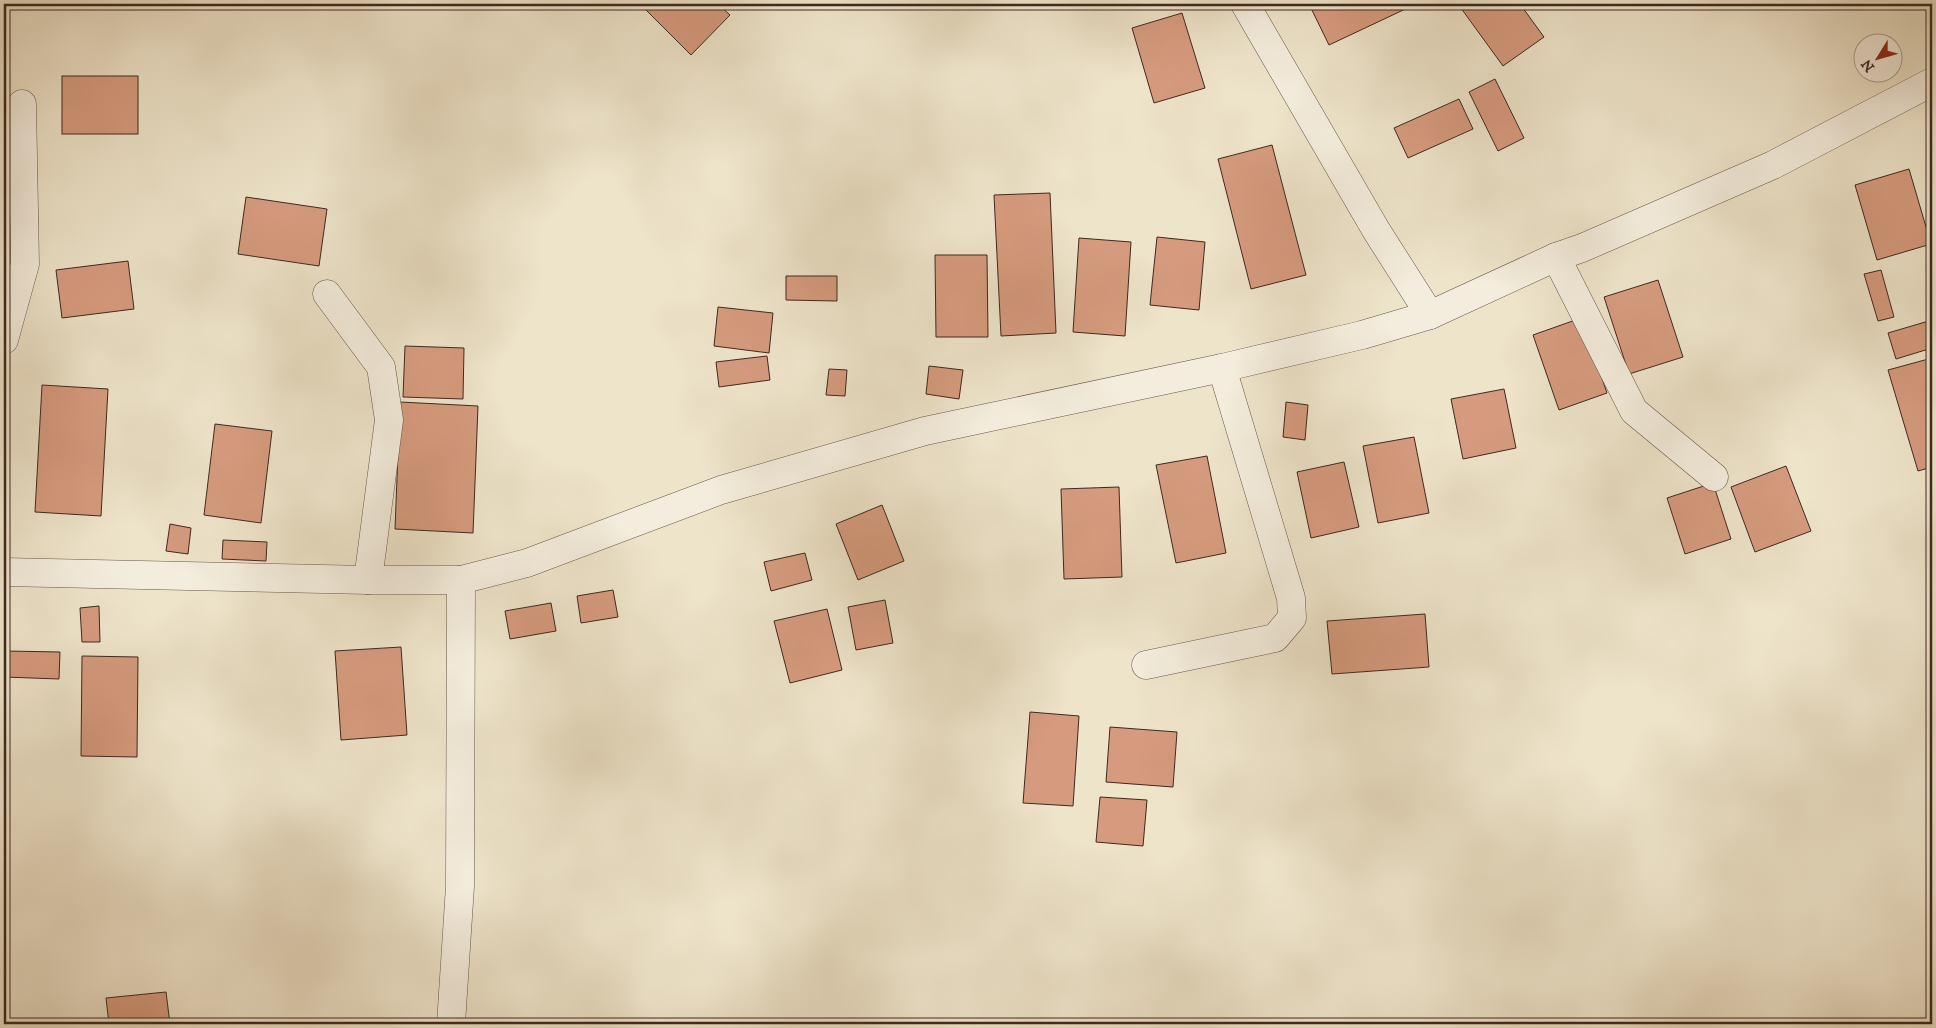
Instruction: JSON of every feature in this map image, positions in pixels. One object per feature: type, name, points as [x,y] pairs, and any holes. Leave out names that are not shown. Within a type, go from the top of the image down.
[{"type":"street","points":[[1245,4],[1376,230],[1430,315]]},
{"type":"street","points":[[4,572],[368,580],[461,580],[528,563],[721,490],[925,431],[1222,368],[1362,335],[1430,315],[1556,257],[1582,248],[1773,165],[1932,82]]},
{"type":"street","points":[[4,340],[25,264],[22,104]]},
{"type":"street","points":[[1556,257],[1634,411],[1714,477]]},
{"type":"street","points":[[327,294],[381,367],[388,420],[368,580]]},
{"type":"street","points":[[1146,665],[1275,638],[1292,618],[1291,598],[1222,368]]},
{"type":"street","points":[[451,1024],[460,886],[461,580]]},
{"type":"building","points":[[640,4],[718,4],[730,15],[691,55]]},
{"type":"building","points":[[1309,4],[1416,4],[1329,45]]},
{"type":"building","points":[[1458,4],[1520,4],[1544,37],[1503,66]]},
{"type":"building","points":[[1182,13],[1205,88],[1154,103],[1132,28]]},
{"type":"building","points":[[62,76],[138,76],[138,134],[62,134]]},
{"type":"building","points":[[1495,79],[1524,138],[1498,151],[1469,92]]},
{"type":"building","points":[[1459,99],[1473,129],[1408,158],[1394,128]]},
{"type":"building","points":[[1272,145],[1306,275],[1251,289],[1218,159]]},
{"type":"building","points":[[1909,169],[1931,244],[1877,260],[1855,185]]},
{"type":"building","points":[[1050,193],[1056,333],[1001,336],[994,195]]},
{"type":"building","points":[[246,197],[327,209],[319,266],[238,254]]},
{"type":"building","points":[[1157,237],[1205,242],[1199,310],[1150,305]]},
{"type":"building","points":[[1079,238],[1131,242],[1125,336],[1073,332]]},
{"type":"building","points":[[935,255],[987,255],[988,337],[936,337]]},
{"type":"building","points":[[128,261],[134,309],[62,318],[56,270]]},
{"type":"building","points":[[1881,270],[1894,317],[1878,321],[1864,274]]},
{"type":"building","points":[[786,276],[837,276],[837,301],[786,300]]},
{"type":"building","points":[[1658,280],[1683,357],[1629,374],[1604,297]]},
{"type":"building","points":[[718,307],[773,313],[769,353],[714,346]]},
{"type":"building","points":[[1581,318],[1607,393],[1559,410],[1533,335]]},
{"type":"building","points":[[1932,320],[1932,348],[1896,359],[1888,333]]},
{"type":"building","points":[[405,346],[464,348],[463,399],[403,397]]},
{"type":"building","points":[[767,356],[770,380],[719,387],[716,362]]},
{"type":"building","points":[[1932,358],[1932,467],[1918,471],[1888,370]]},
{"type":"building","points":[[929,366],[963,370],[959,399],[926,394]]},
{"type":"building","points":[[829,369],[847,370],[845,396],[826,395]]},
{"type":"building","points":[[42,385],[108,389],[101,516],[35,512]]},
{"type":"building","points":[[1504,389],[1516,448],[1463,459],[1451,399]]},
{"type":"building","points":[[400,402],[478,406],[473,533],[395,529]]},
{"type":"building","points":[[1286,402],[1308,405],[1305,440],[1283,437]]},
{"type":"building","points":[[215,424],[272,431],[261,523],[204,515]]},
{"type":"building","points":[[1414,437],[1429,513],[1378,523],[1363,446]]},
{"type":"building","points":[[1207,456],[1226,553],[1176,563],[1156,465]]},
{"type":"building","points":[[1344,462],[1359,527],[1311,538],[1297,472]]},
{"type":"building","points":[[1786,466],[1811,531],[1755,552],[1731,487]]},
{"type":"building","points":[[1713,483],[1731,539],[1685,554],[1667,498]]},
{"type":"building","points":[[1119,487],[1122,577],[1064,579],[1061,489]]},
{"type":"building","points":[[882,505],[904,561],[858,580],[836,524]]},
{"type":"building","points":[[170,524],[191,528],[188,554],[166,551]]},
{"type":"building","points":[[223,540],[267,542],[266,561],[222,559]]},
{"type":"building","points":[[805,553],[812,580],[771,591],[764,562]]},
{"type":"building","points":[[613,590],[618,617],[581,623],[577,596]]},
{"type":"building","points":[[885,600],[893,643],[856,650],[848,607]]},
{"type":"building","points":[[551,603],[556,631],[510,639],[505,611]]},
{"type":"building","points":[[99,606],[100,642],[82,642],[80,608]]},
{"type":"building","points":[[827,609],[842,670],[790,683],[774,621]]},
{"type":"building","points":[[1425,614],[1429,667],[1332,674],[1327,621]]},
{"type":"building","points":[[401,647],[407,735],[341,740],[335,651]]},
{"type":"building","points":[[5,651],[60,652],[59,679],[4,677]]},
{"type":"building","points":[[82,656],[138,657],[137,757],[81,756]]},
{"type":"building","points":[[1030,712],[1079,716],[1073,806],[1023,803]]},
{"type":"building","points":[[1110,727],[1177,732],[1173,787],[1106,782]]},
{"type":"building","points":[[1100,797],[1147,800],[1143,846],[1096,842]]},
{"type":"building","points":[[166,992],[170,1024],[109,1024],[106,998]]}]
